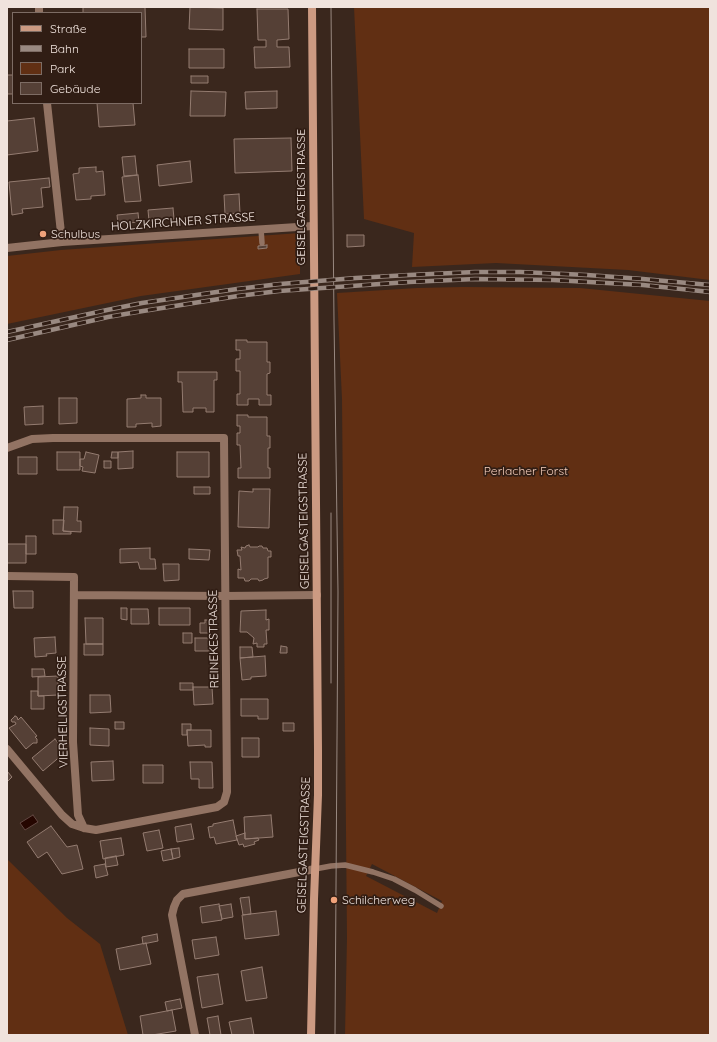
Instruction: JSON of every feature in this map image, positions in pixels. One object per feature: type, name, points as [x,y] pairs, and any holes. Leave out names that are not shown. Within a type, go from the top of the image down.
[{"type":"main road","name":"GEISELGASTEIGSTRASSE","points":[[311,1035],[318,750],[312,7]]},
{"type":"street","points":[[47,104],[62,242]]},
{"type":"street","name":"HOLZKIRCHNER STRASSE","points":[[7,248],[62,242],[313,226]]},
{"type":"street","name":"REINEKESTRASSE","points":[[7,448],[32,439],[53,438],[224,438],[227,792],[224,802],[217,807],[96,830],[84,828],[72,824],[62,815],[7,749]]},
{"type":"street","name":"VIERHEILIGSTRASSE","points":[[7,576],[74,577],[73,742],[78,815],[84,828]]},
{"type":"street","points":[[74,595],[317,595]]},
{"type":"street","points":[[194,1035],[172,915],[177,900],[183,894],[315,869]]},
{"type":"lane","points":[[261,229],[262,243]]},
{"type":"lane","points":[[315,869],[345,865],[373,872],[394,879],[440,906]]},
{"type":"green space","points":[[354,7],[710,7],[710,280],[628,270],[496,263],[412,267],[414,233],[364,219]]},
{"type":"green space","points":[[300,233],[300,274],[141,296],[7,324],[7,256],[61,250]]},
{"type":"green space","name":"Perlacher Forst","points":[[417,288],[580,288],[710,301],[710,1035],[345,1035],[347,938],[342,399],[337,293]],"holes":[[[372,864],[442,901],[437,913],[366,876]]]},
{"type":"green space","points":[[7,859],[67,918],[100,944],[128,1035],[7,1035]]},
{"type":"shaded area","points":[[33,815],[38,822],[25,830],[20,823]]},
{"type":"building","points":[[83,7],[145,7],[146,37],[142,37],[142,12],[83,12]]},
{"type":"building","points":[[190,7],[223,8],[223,30],[189,29]]},
{"type":"building","points":[[257,9],[288,9],[289,39],[277,40],[277,47],[289,47],[290,67],[255,68],[254,47],[266,47],[266,40],[258,40]]},
{"type":"building","points":[[189,49],[224,49],[224,68],[189,68]]},
{"type":"building","points":[[7,75],[12,75],[12,94],[7,94]]},
{"type":"building","points":[[191,76],[208,76],[208,83],[191,83]]},
{"type":"building","points":[[191,91],[226,92],[225,116],[190,116]]},
{"type":"building","points":[[277,91],[277,108],[246,109],[245,92]]},
{"type":"building","points":[[97,104],[133,104],[135,125],[99,127]]},
{"type":"building","points":[[34,118],[38,151],[7,155],[7,121]]},
{"type":"building","points":[[291,138],[292,171],[235,173],[234,139]]},
{"type":"building","points":[[135,156],[137,175],[124,176],[122,157]]},
{"type":"building","points":[[190,161],[192,182],[159,186],[157,165]]},
{"type":"building","points":[[96,167],[96,172],[103,171],[105,195],[91,196],[91,199],[76,200],[73,174],[79,173],[79,168]]},
{"type":"building","points":[[138,175],[141,201],[125,202],[122,177]]},
{"type":"building","points":[[49,178],[50,187],[41,188],[43,207],[22,209],[23,213],[12,215],[9,182]]},
{"type":"building","points":[[239,194],[240,213],[225,214],[224,195]]},
{"type":"building","points":[[173,208],[174,219],[149,221],[148,210]]},
{"type":"building","points":[[138,213],[139,222],[118,224],[117,215]]},
{"type":"building","points":[[347,235],[364,235],[364,246],[347,247]]},
{"type":"building","points":[[267,245],[267,248],[258,249],[258,246]]},
{"type":"building","points":[[236,340],[247,340],[247,342],[267,342],[267,362],[270,362],[270,373],[267,374],[267,395],[271,395],[271,405],[259,405],[259,399],[248,399],[248,405],[237,405],[237,394],[240,394],[240,371],[236,371],[236,359],[240,359],[240,350],[236,350]]},
{"type":"building","points":[[178,372],[217,372],[217,380],[214,380],[214,412],[206,412],[206,408],[193,408],[193,412],[183,412],[182,382],[178,382]]},
{"type":"building","points":[[141,395],[146,395],[146,398],[161,398],[161,426],[152,427],[152,423],[136,424],[136,427],[127,427],[127,399],[141,398]]},
{"type":"building","points":[[59,398],[77,398],[77,423],[59,424]]},
{"type":"building","points":[[43,406],[43,424],[25,425],[24,407]]},
{"type":"building","points":[[237,415],[248,415],[248,417],[267,417],[267,436],[270,436],[270,448],[268,448],[268,468],[270,468],[270,478],[238,478],[238,468],[241,468],[240,445],[237,445],[237,433],[240,433],[240,426],[237,426]]},
{"type":"building","points":[[133,451],[133,468],[118,469],[118,452]]},
{"type":"building","points":[[57,452],[80,452],[80,470],[57,470]]},
{"type":"building","points":[[86,452],[99,455],[95,473],[82,471],[83,467],[80,466],[80,459],[84,459]]},
{"type":"building","points":[[112,452],[118,452],[118,458],[111,458]]},
{"type":"building","points":[[177,452],[209,452],[209,477],[177,477]]},
{"type":"building","points":[[18,457],[37,457],[37,474],[18,474]]},
{"type":"building","points":[[104,461],[111,461],[111,468],[104,468]]},
{"type":"building","points":[[194,487],[210,487],[210,494],[194,494]]},
{"type":"building","points":[[253,489],[270,489],[269,528],[238,527],[239,491],[253,492]]},
{"type":"building","points":[[64,507],[78,507],[77,521],[81,521],[81,532],[63,531]]},
{"type":"building","points":[[53,520],[64,520],[63,531],[71,532],[71,534],[53,534]]},
{"type":"building","points":[[26,536],[36,536],[36,554],[26,554]]},
{"type":"building","points":[[7,544],[26,544],[26,563],[7,563]]},
{"type":"building","points":[[249,545],[250,547],[262,546],[263,548],[267,548],[268,551],[271,551],[271,557],[268,557],[268,578],[259,581],[258,579],[251,579],[249,581],[245,581],[244,578],[238,578],[238,569],[241,570],[240,556],[238,556],[237,550],[242,550],[241,547],[245,548]]},
{"type":"building","points":[[150,548],[150,559],[155,559],[156,569],[140,569],[138,562],[120,563],[120,549]]},
{"type":"building","points":[[189,549],[210,550],[209,560],[189,559]]},
{"type":"building","points":[[163,564],[179,564],[179,580],[164,581]]},
{"type":"building","points":[[13,591],[33,591],[33,608],[14,608]]},
{"type":"building","points":[[121,608],[127,608],[127,620],[121,619]]},
{"type":"building","points":[[159,608],[190,608],[190,625],[159,625]]},
{"type":"building","points":[[131,609],[148,609],[149,624],[131,624]]},
{"type":"building","points":[[266,610],[266,620],[269,619],[269,630],[266,630],[267,644],[264,644],[264,647],[257,647],[257,643],[253,644],[254,638],[247,632],[240,632],[241,611]]},
{"type":"building","points":[[85,618],[103,618],[103,644],[86,644]]},
{"type":"building","points":[[205,620],[210,620],[210,633],[200,633],[200,623],[205,623]]},
{"type":"building","points":[[183,633],[192,633],[192,643],[183,643]]},
{"type":"building","points":[[55,637],[56,653],[46,654],[47,656],[35,657],[34,638]]},
{"type":"building","points":[[195,638],[210,638],[210,651],[195,651]]},
{"type":"building","points":[[84,644],[103,644],[103,655],[84,655]]},
{"type":"building","points":[[281,646],[287,647],[287,653],[280,653]]},
{"type":"building","points":[[240,647],[252,647],[253,657],[240,658]]},
{"type":"building","points":[[265,656],[266,676],[251,677],[251,679],[242,680],[240,658]]},
{"type":"building","points":[[32,669],[44,669],[45,676],[32,677]]},
{"type":"building","points":[[58,676],[58,695],[38,696],[38,677]]},
{"type":"building","points":[[180,683],[193,683],[193,690],[180,690]]},
{"type":"building","points":[[193,687],[212,687],[213,704],[194,705]]},
{"type":"building","points":[[31,691],[38,691],[38,696],[44,696],[44,709],[31,709]]},
{"type":"building","points":[[90,695],[110,695],[111,712],[90,713]]},
{"type":"building","points":[[241,699],[268,699],[268,719],[258,719],[258,716],[241,716]]},
{"type":"building","points":[[15,716],[18,720],[21,717],[37,736],[35,737],[37,739],[37,743],[33,743],[26,749],[9,728],[16,724],[11,720]]},
{"type":"building","points":[[115,722],[124,722],[124,729],[115,729]]},
{"type":"building","points":[[283,723],[294,723],[294,731],[283,731]]},
{"type":"building","points":[[182,724],[191,724],[191,730],[187,730],[187,735],[182,735]]},
{"type":"building","points":[[90,728],[109,729],[109,746],[90,745]]},
{"type":"building","points":[[187,730],[211,730],[211,747],[205,747],[205,745],[188,746]]},
{"type":"building","points":[[242,738],[259,738],[259,757],[242,757]]},
{"type":"building","points":[[55,739],[62,748],[60,750],[63,754],[43,771],[32,758]]},
{"type":"building","points":[[113,761],[114,780],[92,781],[91,762]]},
{"type":"building","points":[[190,762],[212,762],[213,788],[199,788],[199,779],[191,779]]},
{"type":"building","points":[[143,765],[163,765],[163,783],[143,783]]},
{"type":"building","points":[[7,771],[12,777],[7,782]]},
{"type":"building","points":[[271,815],[273,837],[245,839],[244,817]]},
{"type":"building","points":[[233,820],[237,840],[216,844],[214,837],[210,838],[208,827],[213,826],[213,824]]},
{"type":"building","points":[[191,824],[194,839],[177,842],[175,827]]},
{"type":"building","points":[[51,826],[67,847],[77,845],[83,869],[62,874],[47,852],[38,858],[27,842]]},
{"type":"building","points":[[159,830],[163,848],[147,851],[143,833]]},
{"type":"building","points":[[245,833],[245,839],[258,838],[259,840],[254,842],[255,844],[244,847],[243,844],[239,845],[236,836]]},
{"type":"building","points":[[121,838],[124,855],[103,859],[100,841]]},
{"type":"building","points":[[179,848],[180,857],[173,859],[171,849]]},
{"type":"building","points":[[171,849],[173,859],[163,861],[161,851]]},
{"type":"building","points":[[116,856],[118,865],[106,867],[105,858]]},
{"type":"building","points":[[105,864],[108,875],[96,878],[94,866]]},
{"type":"building","points":[[249,897],[251,914],[243,915],[240,898]]},
{"type":"building","points":[[219,904],[222,920],[202,923],[200,907]]},
{"type":"building","points":[[231,904],[233,917],[222,919],[219,906]]},
{"type":"building","points":[[276,911],[279,935],[245,939],[242,915]]},
{"type":"building","points":[[157,934],[158,941],[143,944],[142,937]]},
{"type":"building","points":[[216,937],[219,955],[195,959],[192,940]]},
{"type":"building","points":[[146,943],[151,964],[120,970],[116,949]]},
{"type":"building","points":[[262,967],[267,998],[246,1001],[241,971]]},
{"type":"building","points":[[218,974],[223,1004],[202,1008],[197,977]]},
{"type":"building","points":[[180,999],[182,1008],[167,1011],[165,1002]]},
{"type":"building","points":[[172,1010],[176,1031],[143,1035],[140,1016]]},
{"type":"building","points":[[218,1016],[221,1035],[210,1035],[207,1018]]},
{"type":"building","points":[[251,1018],[254,1035],[232,1035],[229,1022]]},
{"type":"tram line","points":[[331,7],[338,592],[335,1035]]},
{"type":"tram line","points":[[331,513],[331,683]]},
{"type":"railway","points":[[7,332],[142,303],[237,289],[356,278],[475,272],[520,272],[587,275],[710,285]]},
{"type":"railway","points":[[7,340],[108,317],[238,296],[279,291],[409,282],[475,279],[553,280],[643,285],[710,292]]},
{"type":"place","name":"Schulbus","points":[[43,234]]},
{"type":"place","name":"Schilcherweg","points":[[334,900]]}]
